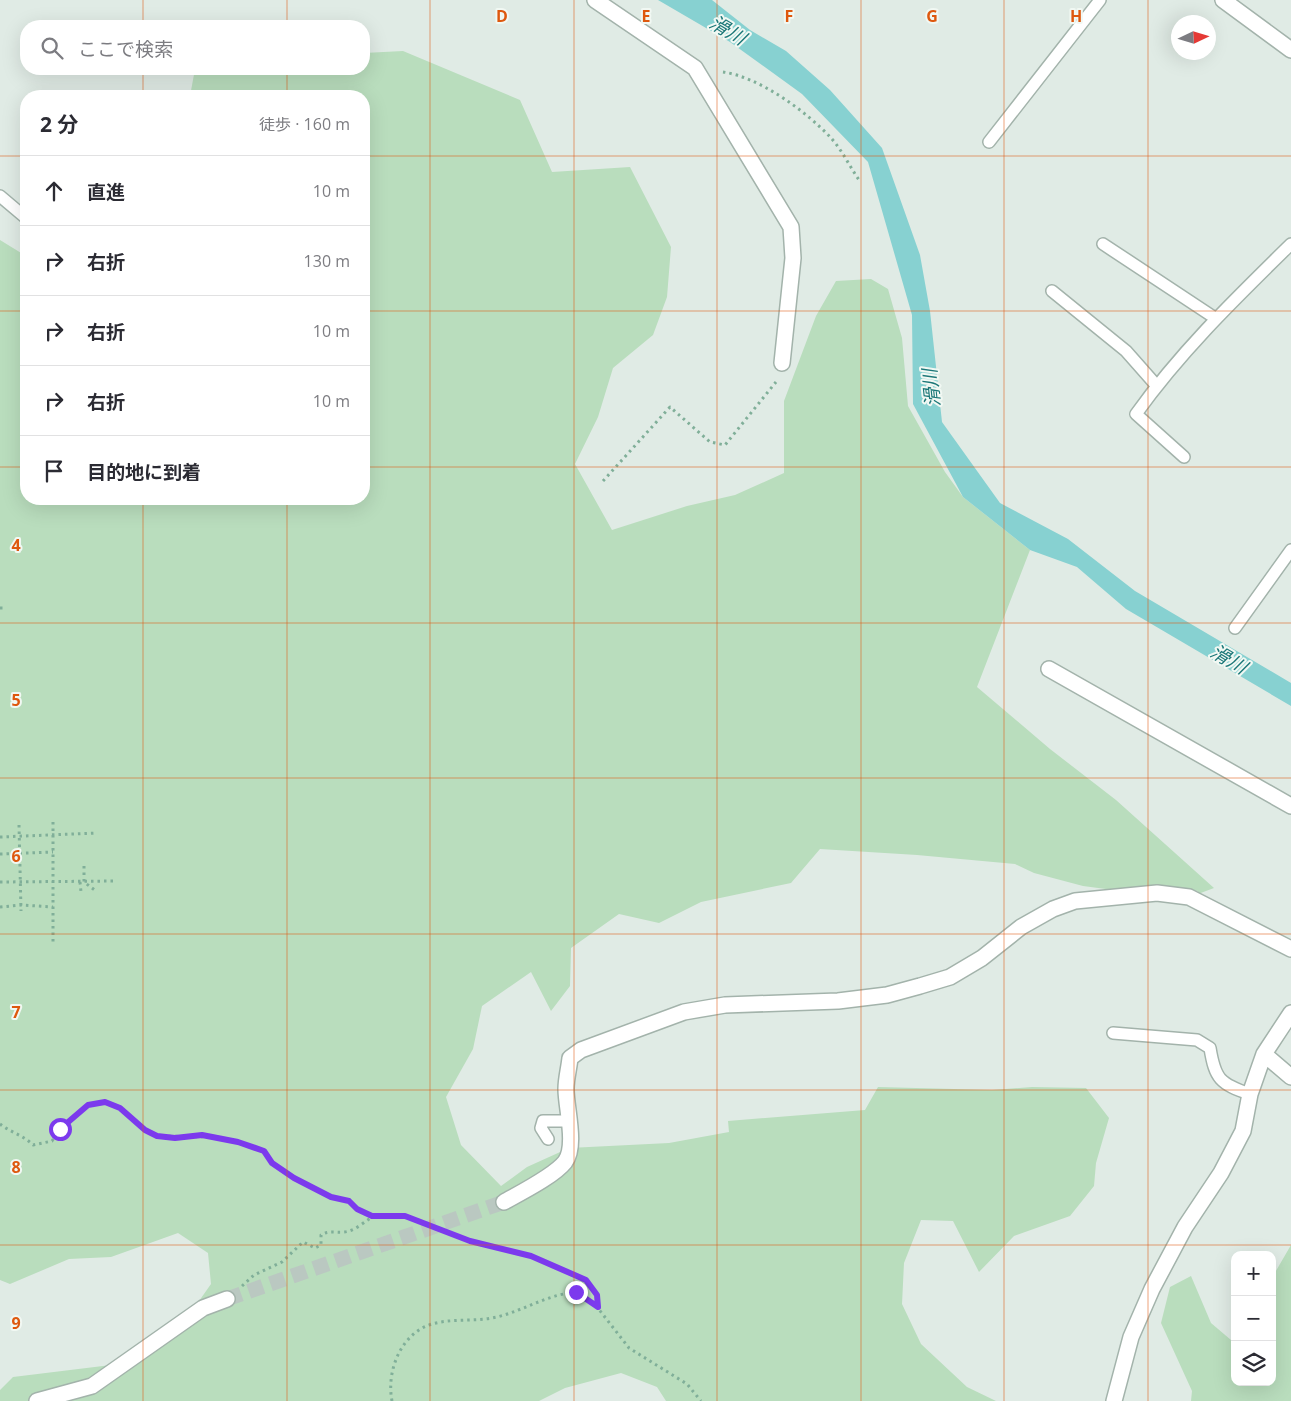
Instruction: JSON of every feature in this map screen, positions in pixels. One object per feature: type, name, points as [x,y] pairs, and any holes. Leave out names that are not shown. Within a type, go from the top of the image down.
[{"type":"street","points":[[595,0],[695,68],[791,227],[793,258],[782,363]]},
{"type":"street","points":[[1223,0],[1291,50]]},
{"type":"street","points":[[1049,669],[1291,806]]},
{"type":"street","points":[[504,1202],[531,1188],[565,1161],[571,1142],[566,1087],[570,1058],[581,1050],[684,1012],[725,1005],[838,1001],[887,995],[920,986],[950,977],[982,958],[1021,927],[1075,900],[1157,893],[1190,897],[1291,949]]},
{"type":"street","points":[[1114,1401],[1131,1337],[1152,1289],[1185,1227],[1221,1173],[1243,1131],[1250,1094],[1264,1054],[1291,1013]]},
{"type":"street","points":[[1264,1054],[1291,1077]]},
{"type":"street","points":[[36,1401],[92,1386],[204,1308],[227,1299]]},
{"type":"lane","points":[[989,142],[1100,0]]},
{"type":"lane","points":[[0,196],[20,213]]},
{"type":"lane","points":[[1103,244],[1215,318]]},
{"type":"lane","points":[[1184,457],[1136,414],[1156,385],[1215,318],[1291,244]]},
{"type":"lane","points":[[1052,291],[1126,351],[1156,385]]},
{"type":"lane","points":[[1235,628],[1291,550]]},
{"type":"lane","points":[[1113,1033],[1197,1040],[1210,1048],[1218,1079],[1230,1088],[1250,1094]]},
{"type":"lane","points":[[548,1139],[541,1128],[543,1121],[568,1121]]},
{"type":"path","points":[[695,68],[740,75],[771,91],[832,139],[859,180]]},
{"type":"path","points":[[603,481],[670,408],[710,442],[725,445],[777,380],[782,363]]},
{"type":"path","points":[[53,822],[53,942]]},
{"type":"path","points":[[19,824],[18,854],[21,911]]},
{"type":"path","points":[[0,837],[97,833]]},
{"type":"path","points":[[0,854],[53,852]]},
{"type":"path","points":[[81,892],[84,866]]},
{"type":"path","points":[[0,882],[115,881]]},
{"type":"path","points":[[82,882],[96,891]]},
{"type":"path","points":[[0,907],[21,905],[53,907]]},
{"type":"path","points":[[0,1124],[8,1131],[26,1138],[33,1145],[52,1141],[60,1129],[88,1105],[105,1102],[120,1108],[145,1130],[157,1136],[220,1137],[264,1151],[272,1163],[294,1178],[331,1197],[349,1201],[357,1209],[372,1216],[405,1216],[470,1241],[531,1256],[586,1280],[597,1295],[598,1307]]},
{"type":"path","points":[[227,1299],[254,1275],[282,1262],[303,1242],[314,1248],[321,1245],[321,1234],[326,1231],[344,1232],[354,1229],[372,1216]]},
{"type":"path","points":[[392,1401],[391,1392],[395,1357],[422,1328],[433,1324],[496,1317],[530,1306],[551,1296],[576,1292],[598,1307],[629,1348],[687,1384],[701,1401]]},
{"type":"green space","points":[[403,51],[520,100],[552,172],[630,167],[671,247],[667,297],[653,335],[613,368],[598,417],[575,464],[612,530],[687,506],[735,495],[784,473],[784,401],[816,316],[836,281],[871,279],[888,289],[902,338],[908,406],[945,472],[963,497],[1030,550],[977,687],[1050,749],[1116,800],[1214,888],[1198,894],[1198,891],[1164,888],[1121,891],[1083,886],[1034,873],[1015,864],[820,849],[791,883],[701,902],[659,923],[619,914],[571,948],[570,986],[551,1011],[531,972],[482,1006],[473,1049],[446,1097],[461,1145],[501,1186],[527,1167],[569,1148],[669,1143],[729,1132],[728,1121],[865,1110],[878,1087],[992,1090],[1032,1087],[1086,1088],[1109,1118],[1096,1163],[1094,1186],[1070,1216],[1014,1236],[979,1272],[953,1221],[921,1220],[904,1263],[902,1304],[921,1344],[967,1387],[996,1401],[666,1401],[657,1387],[621,1373],[565,1388],[539,1401],[0,1401],[0,1390],[13,1377],[111,1365],[192,1311],[211,1284],[208,1253],[178,1233],[111,1257],[69,1259],[10,1284],[0,1280],[0,240],[20,252],[20,505],[370,505],[370,90],[191,90],[194,75],[370,75],[370,53]]},
{"type":"green space","points":[[1291,1245],[1291,1401],[1191,1401],[1192,1391],[1161,1323],[1170,1287],[1191,1276],[1211,1323],[1231,1340],[1231,1386],[1276,1386],[1276,1271]]},
{"type":"water","name":"滑川","points":[[658,0],[712,0],[750,30],[786,51],[830,90],[882,148],[920,255],[930,311],[942,422],[1000,503],[1068,539],[1135,591],[1291,683],[1291,706],[1126,609],[1077,567],[1030,550],[963,497],[913,404],[912,315],[868,162],[802,94],[730,42]]},
{"type":"tunnel","points":[[227,1299],[504,1202]]},
{"type":"route","points":[[60,1129],[88,1105],[105,1102],[120,1108],[145,1130],[157,1136],[175,1138],[202,1135],[238,1142],[264,1151],[272,1163],[294,1178],[331,1197],[349,1201],[357,1209],[372,1216],[405,1216],[424,1226],[470,1241],[531,1256],[586,1280],[597,1295],[598,1307],[576,1292]]}]
